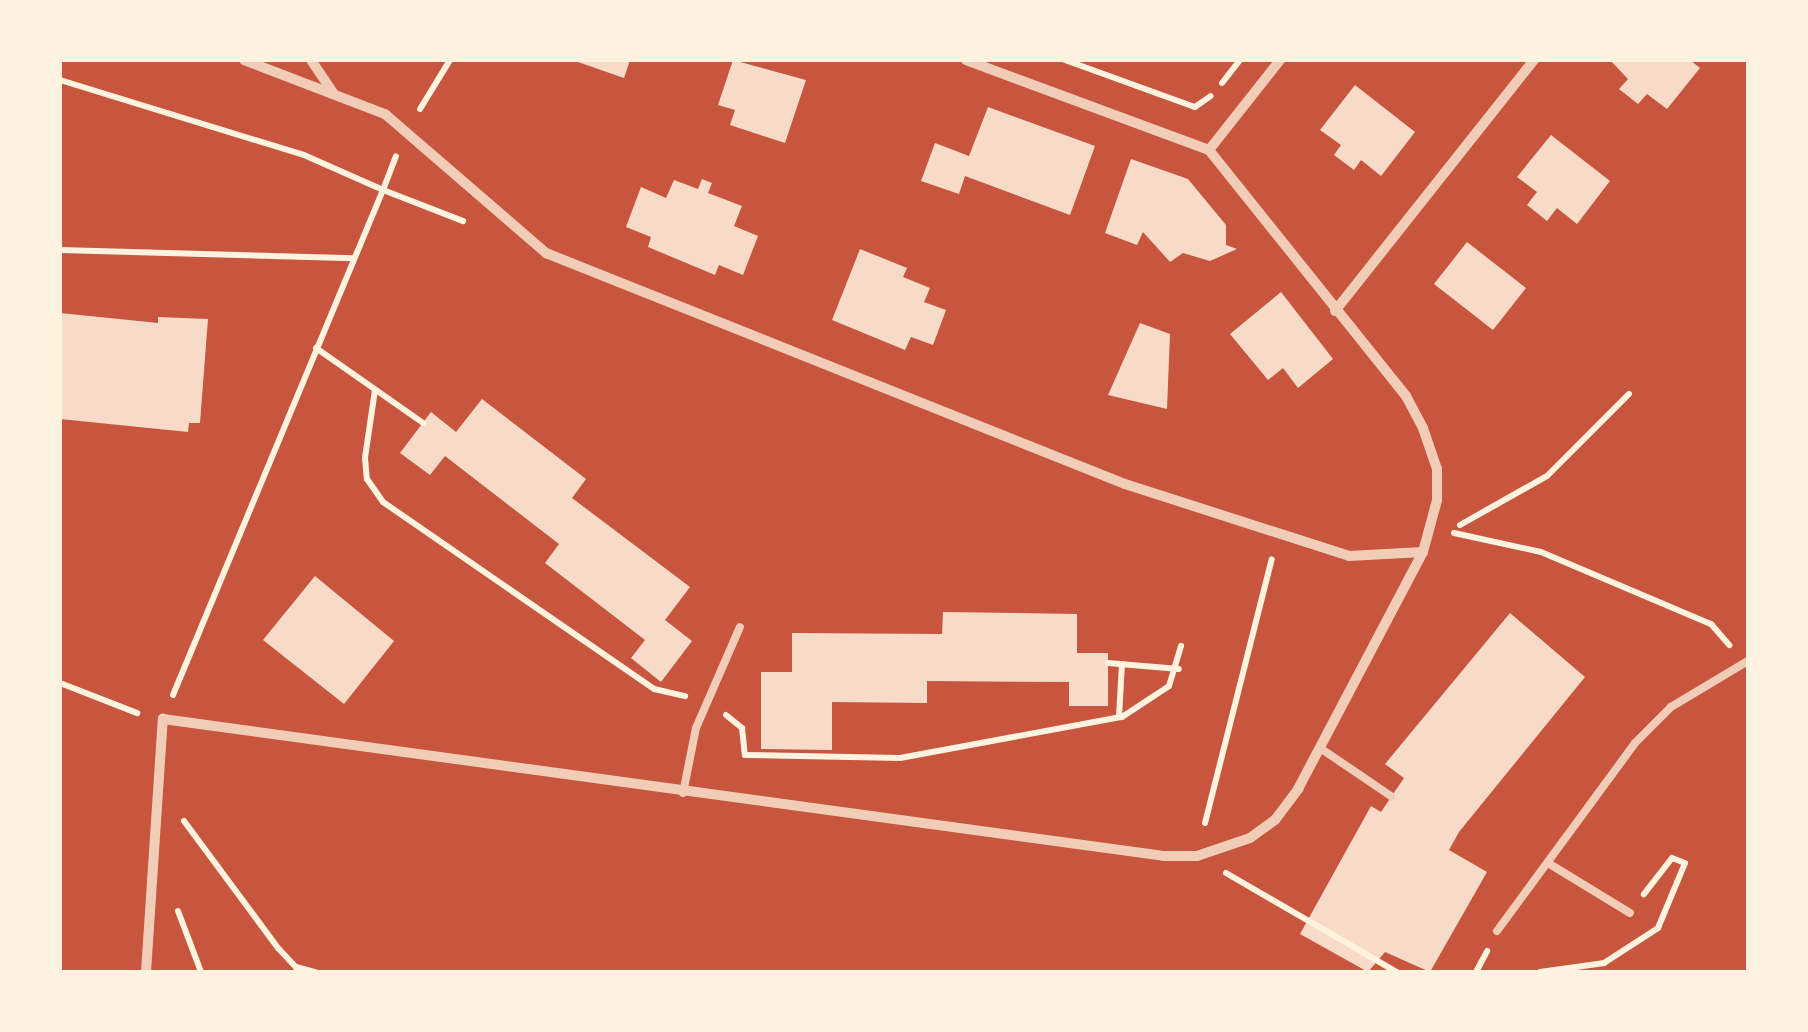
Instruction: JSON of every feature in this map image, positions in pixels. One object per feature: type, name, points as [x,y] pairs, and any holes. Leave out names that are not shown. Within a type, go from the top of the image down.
[{"type":"street","points":[[244,60],[386,114],[546,253],[1126,484],[1350,556],[1423,552]]},
{"type":"street","points":[[312,60],[335,95]]},
{"type":"street","points":[[146,972],[163,720],[1164,856],[1197,856],[1250,838],[1274,820],[1320,748],[1423,552],[1430,528],[1436,469],[1423,428],[1406,396],[1209,150],[966,60]]},
{"type":"street","points":[[1209,150],[1280,60]]},
{"type":"street","points":[[1336,311],[1534,60]]},
{"type":"lane","points":[[683,793],[696,728],[740,627]]},
{"type":"lane","points":[[1497,931],[1634,744],[1671,707],[1748,661]]},
{"type":"lane","points":[[1320,748],[1391,796]]},
{"type":"lane","points":[[1548,863],[1630,913]]},
{"type":"path","points":[[60,682],[112,708],[163,720],[406,131],[450,60]]},
{"type":"path","points":[[1064,60],[1195,108],[1240,60]]},
{"type":"path","points":[[60,80],[304,155],[383,190]]},
{"type":"path","points":[[60,250],[353,258]]},
{"type":"path","points":[[316,348],[423,422]]},
{"type":"path","points":[[375,390],[364,458],[367,479],[383,502],[654,689],[709,700],[742,728],[744,755],[900,758],[1119,717],[1156,698],[1179,669],[1181,646]]},
{"type":"path","points":[[1451,532],[1547,476],[1630,394]]},
{"type":"path","points":[[1430,528],[1540,552],[1710,624],[1728,639],[1734,666]]},
{"type":"path","points":[[1278,534],[1197,856],[1396,972]]},
{"type":"path","points":[[1108,663],[1179,669]]},
{"type":"path","points":[[1119,717],[1122,664]]},
{"type":"path","points":[[158,791],[278,948],[296,967],[314,972]]},
{"type":"building","points":[[572,60],[630,60],[624,78]]},
{"type":"building","points":[[733,60],[806,80],[785,143],[730,125],[735,110],[718,105]]},
{"type":"building","points":[[1610,60],[1690,60],[1700,68],[1667,109],[1647,94],[1638,104],[1619,89],[1628,79]]},
{"type":"building","points":[[1355,85],[1415,132],[1381,176],[1361,160],[1354,170],[1334,155],[1341,145],[1320,130]]},
{"type":"building","points":[[988,107],[1095,146],[1070,215],[965,176],[959,194],[921,181],[935,143],[969,156]]},
{"type":"building","points":[[1551,135],[1610,181],[1577,224],[1557,208],[1547,221],[1527,205],[1537,192],[1517,177]]},
{"type":"building","points":[[1131,159],[1188,179],[1226,225],[1226,245],[1237,249],[1210,261],[1183,253],[1170,262],[1143,232],[1137,245],[1105,233]]},
{"type":"building","points":[[702,179],[712,183],[708,193],[742,206],[734,226],[758,236],[743,275],[719,265],[715,275],[648,247],[651,237],[626,227],[641,187],[666,198],[674,180],[698,189]]},
{"type":"building","points":[[1467,242],[1526,288],[1493,330],[1434,284]]},
{"type":"building","points":[[860,249],[907,268],[903,277],[930,288],[924,302],[946,310],[933,345],[911,337],[905,350],[832,320]]},
{"type":"building","points":[[1281,292],[1333,359],[1298,388],[1283,368],[1268,380],[1230,334]]},
{"type":"building","points":[[60,313],[158,323],[158,317],[208,319],[200,423],[189,423],[188,432],[60,419]]},
{"type":"building","points":[[1140,323],[1170,334],[1167,409],[1108,395]]},
{"type":"building","points":[[482,399],[586,479],[572,498],[690,587],[665,620],[692,641],[661,682],[631,658],[645,640],[545,563],[559,544],[445,456],[430,475],[400,453],[431,412],[456,432]]},
{"type":"building","points":[[315,576],[394,641],[344,704],[263,640]]},
{"type":"building","points":[[943,612],[1077,614],[1077,653],[1108,653],[1108,706],[1069,706],[1069,682],[927,681],[927,703],[832,702],[832,750],[761,749],[761,672],[792,672],[792,633],[942,634]]},
{"type":"building","points":[[1510,613],[1585,677],[1459,832],[1449,850],[1487,872],[1430,972],[1385,952],[1368,972],[1300,934],[1371,806],[1381,812],[1404,778],[1385,764]]}]
